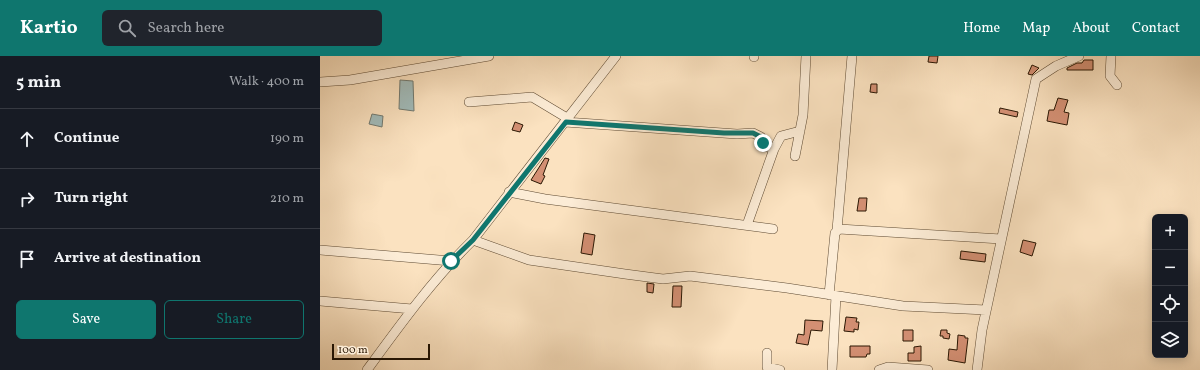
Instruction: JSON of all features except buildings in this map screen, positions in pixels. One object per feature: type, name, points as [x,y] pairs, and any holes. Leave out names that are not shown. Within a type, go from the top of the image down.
[{"type":"street","points":[[320,82],[350,80],[489,56]]},
{"type":"street","points":[[367,370],[412,309],[451,261],[473,240],[616,56]]},
{"type":"street","points":[[795,156],[803,115],[806,56]]},
{"type":"street","points":[[832,370],[833,295],[837,230],[852,56]]},
{"type":"street","points":[[977,370],[986,310],[1036,80],[1056,66],[1079,56]]},
{"type":"street","points":[[1111,56],[1110,76],[1117,85]]},
{"type":"street","points":[[469,102],[532,97],[566,120],[724,133],[753,133],[761,137],[765,146],[774,149]]},
{"type":"street","points":[[748,225],[774,149],[781,136],[800,131]]},
{"type":"street","points":[[509,192],[553,200],[773,229]]},
{"type":"street","points":[[837,230],[1001,239]]},
{"type":"street","points":[[473,240],[529,260],[663,279],[690,276],[903,306],[986,310]]},
{"type":"street","points":[[320,250],[451,261]]},
{"type":"street","points":[[320,301],[412,309]]},
{"type":"street","points":[[767,353],[767,367],[780,370]]},
{"type":"street","points":[[879,370],[888,367],[928,370]]},
{"type":"water","points":[[400,80],[413,81],[414,111],[399,109]]},
{"type":"water","points":[[372,114],[383,116],[382,127],[369,124]]},
{"type":"route","points":[[451,261],[473,240],[509,192],[566,122],[737,134],[753,133],[761,137],[763,143]]}]
